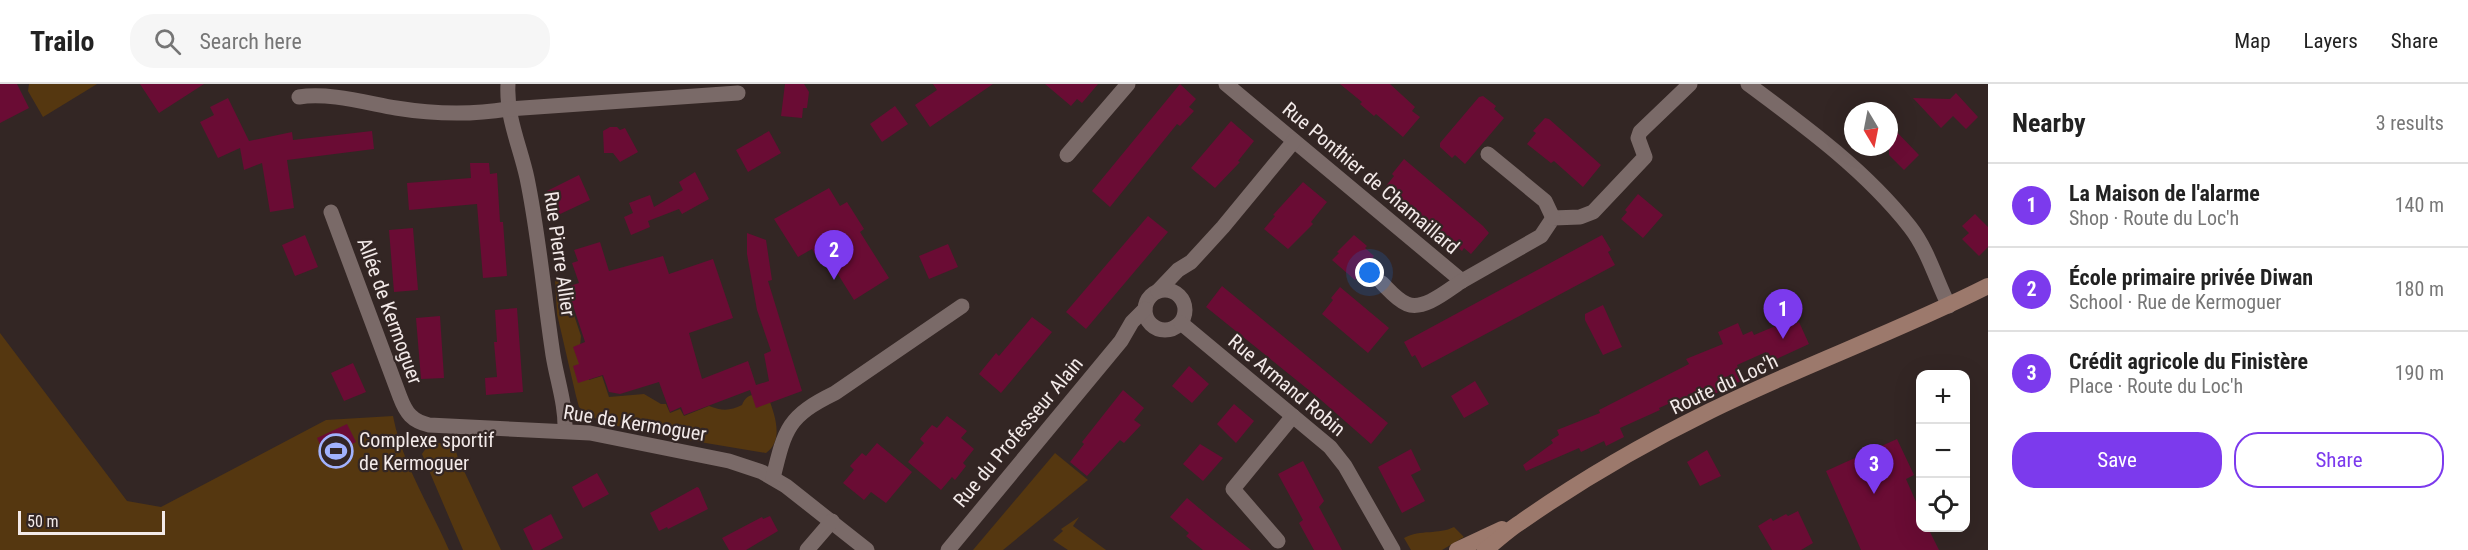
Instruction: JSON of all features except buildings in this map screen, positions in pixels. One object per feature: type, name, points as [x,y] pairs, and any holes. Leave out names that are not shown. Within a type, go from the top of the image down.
[{"type":"main road","name":"Route du Loc'h","points":[[1485,550],[1520,522],[1619,461],[1709,412],[1949,306],[1988,286]]},
{"type":"main road","name":"Route du Loc'h","points":[[1457,550],[1520,522]]},
{"type":"street","name":"Rue Pierre Allier","points":[[508,84],[508,109],[529,190],[566,431]]},
{"type":"street","points":[[1067,155],[1128,84]]},
{"type":"street","name":"Rue Ponthier de Chamaillard","points":[[1226,84],[1462,281]]},
{"type":"street","points":[[1488,154],[1545,201],[1553,218],[1580,217],[1593,212],[1645,157],[1638,138],[1640,132],[1690,84]]},
{"type":"street","points":[[1748,84],[1837,152],[1910,228],[1924,249],[1949,306]]},
{"type":"street","points":[[299,97],[350,100],[431,112],[476,113],[738,93]]},
{"type":"street","points":[[1191,262],[1180,296],[1185,307],[1181,322],[1165,330],[1154,327],[1147,319],[1145,309],[1149,298],[1178,270],[1191,262],[1294,141]]},
{"type":"street","name":"Allée de Kermoguer","points":[[331,212],[399,397],[410,417],[415,421]]},
{"type":"street","name":"Rue Ponthier de Chamaillard","points":[[1382,283],[1404,303],[1416,305],[1426,303],[1541,236],[1553,218]]},
{"type":"street","points":[[1158,291],[1170,291],[1180,296]]},
{"type":"street","points":[[773,478],[787,431],[797,416],[813,404],[835,393],[962,306]]},
{"type":"street","name":"Rue du Professeur Alain","points":[[948,550],[1121,341],[1132,322],[1145,309]]},
{"type":"street","name":"Rue Armand Robin","points":[[1181,322],[1321,438],[1342,461],[1393,550]]},
{"type":"street","name":"Rue du Professeur Alain","points":[[1121,341],[1154,327]]},
{"type":"street","points":[[1278,541],[1233,489],[1293,416]]},
{"type":"street","name":"Rue de Kermoguer","points":[[415,421],[429,425],[590,433],[711,456],[753,468],[773,478],[867,550]]},
{"type":"street","points":[[807,550],[832,522]]},
{"type":"shaded area","points":[[29,84],[97,84],[43,117],[28,91]]},
{"type":"shaded area","points":[[562,279],[581,336],[580,347],[589,380],[602,376],[609,397],[644,394],[661,404],[666,404],[670,413],[680,409],[684,416],[709,406],[722,409],[734,408],[742,405],[750,396],[761,396],[769,399],[775,420],[776,435],[772,448],[766,453],[664,436],[608,424],[586,414],[579,407],[557,314],[555,280]]},
{"type":"shaded area","name":"Complexe sportif de Kermoguer","points":[[0,333],[127,501],[161,507],[326,420],[393,416],[410,468],[449,550],[0,550]]},
{"type":"shaded area","points":[[453,442],[458,458],[501,550],[463,550],[422,454],[429,444]]},
{"type":"shaded area","points":[[1055,453],[1088,480],[1003,550],[973,550]]},
{"type":"shaded area","points":[[1079,517],[1073,526],[1106,550],[1068,550],[1053,540],[1063,531],[1061,529]]},
{"type":"shaded area","points":[[1454,527],[1464,537],[1442,550],[1411,550],[1404,538],[1410,535]]},
{"type":"place","name":"École primaire privée Diwan","points":[[834,280]]},
{"type":"place","name":"La Maison de l'alarme","points":[[1783,339]]},
{"type":"place","name":"Complexe sportif de Kermoguer","points":[[336,451]]},
{"type":"place","name":"Crédit agricole du Finistère","points":[[1874,494]]}]
